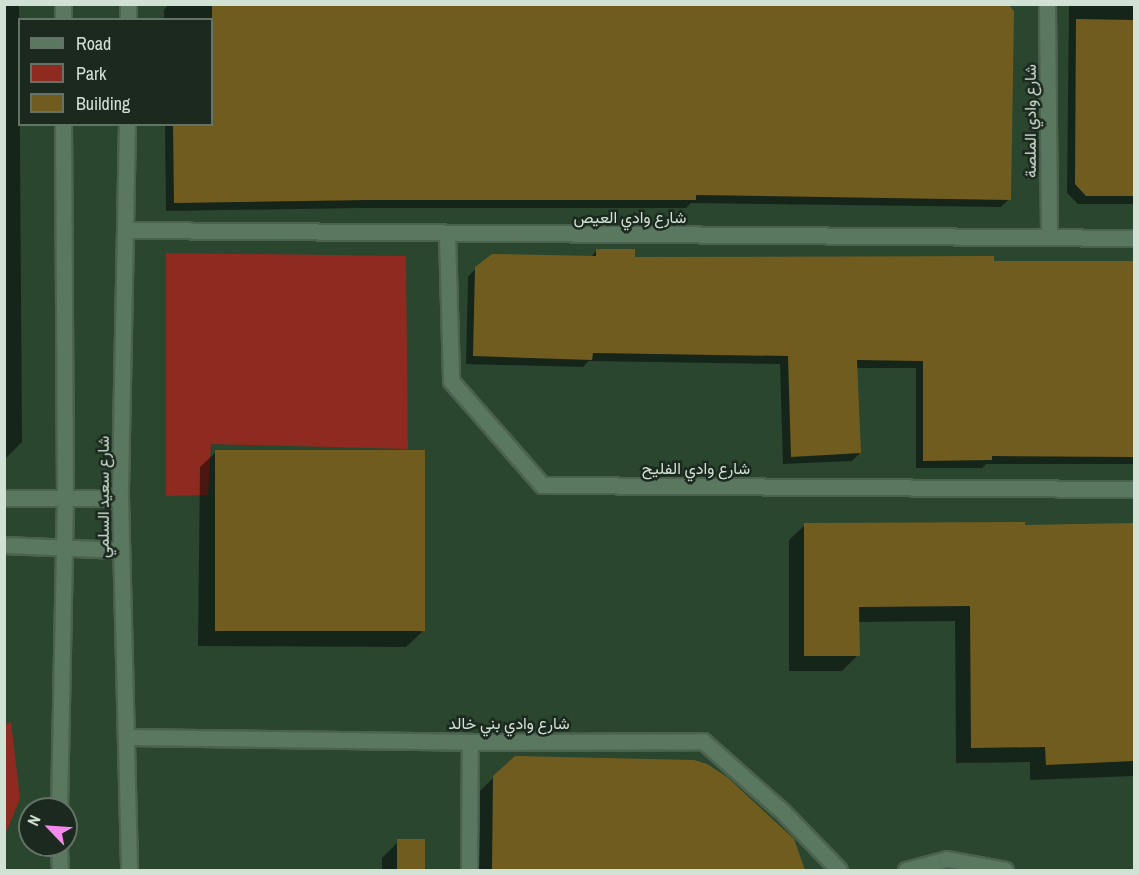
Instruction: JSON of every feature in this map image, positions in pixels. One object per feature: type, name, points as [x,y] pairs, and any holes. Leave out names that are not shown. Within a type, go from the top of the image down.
[{"type":"street","name":"شارع وادي الملصة","points":[[1047,4],[1049,237]]},
{"type":"street","points":[[59,797],[65,499],[63,126]]},
{"type":"street","name":"شارع سعيد السلمي","points":[[127,126],[120,550],[129,870]]},
{"type":"street","name":"شارع وادي العيص","points":[[126,230],[447,235],[1134,238]]},
{"type":"street","name":"شارع وادي الفليح","points":[[447,235],[452,381],[542,485],[1134,489]]},
{"type":"street","points":[[4,498],[120,498]]},
{"type":"street","points":[[4,545],[120,550]]},
{"type":"street","name":"شارع وادي بني خالد","points":[[127,737],[470,742],[703,741],[784,813],[839,870]]},
{"type":"street","points":[[469,870],[470,742]]},
{"type":"street","points":[[906,870],[947,859],[1005,870]]},
{"type":"green space","points":[[166,253],[406,256],[408,449],[211,444],[208,495],[166,496]]},
{"type":"green space","points":[[11,722],[20,797],[5,835],[5,725]]},
{"type":"building","points":[[212,4],[1008,4],[1014,11],[1011,200],[696,195],[696,200],[368,200],[174,203],[173,126],[213,126]]},
{"type":"building","points":[[1076,19],[1134,20],[1134,196],[1086,196],[1075,184]]},
{"type":"building","points":[[596,249],[635,249],[635,257],[994,256],[994,261],[1134,261],[1134,457],[992,456],[992,460],[923,461],[923,361],[857,360],[861,453],[791,457],[788,356],[593,353],[592,360],[473,356],[475,267],[492,254],[596,256]]},
{"type":"building","points":[[215,450],[425,450],[425,631],[215,631]]},
{"type":"building","points":[[1025,522],[1025,525],[1134,523],[1134,761],[1046,765],[1045,747],[971,748],[970,606],[859,607],[860,656],[804,656],[804,523]]},
{"type":"building","points":[[515,756],[694,760],[707,764],[727,777],[794,839],[805,870],[492,870],[493,776]]},
{"type":"building","points":[[397,839],[425,839],[425,870],[397,870]]}]
